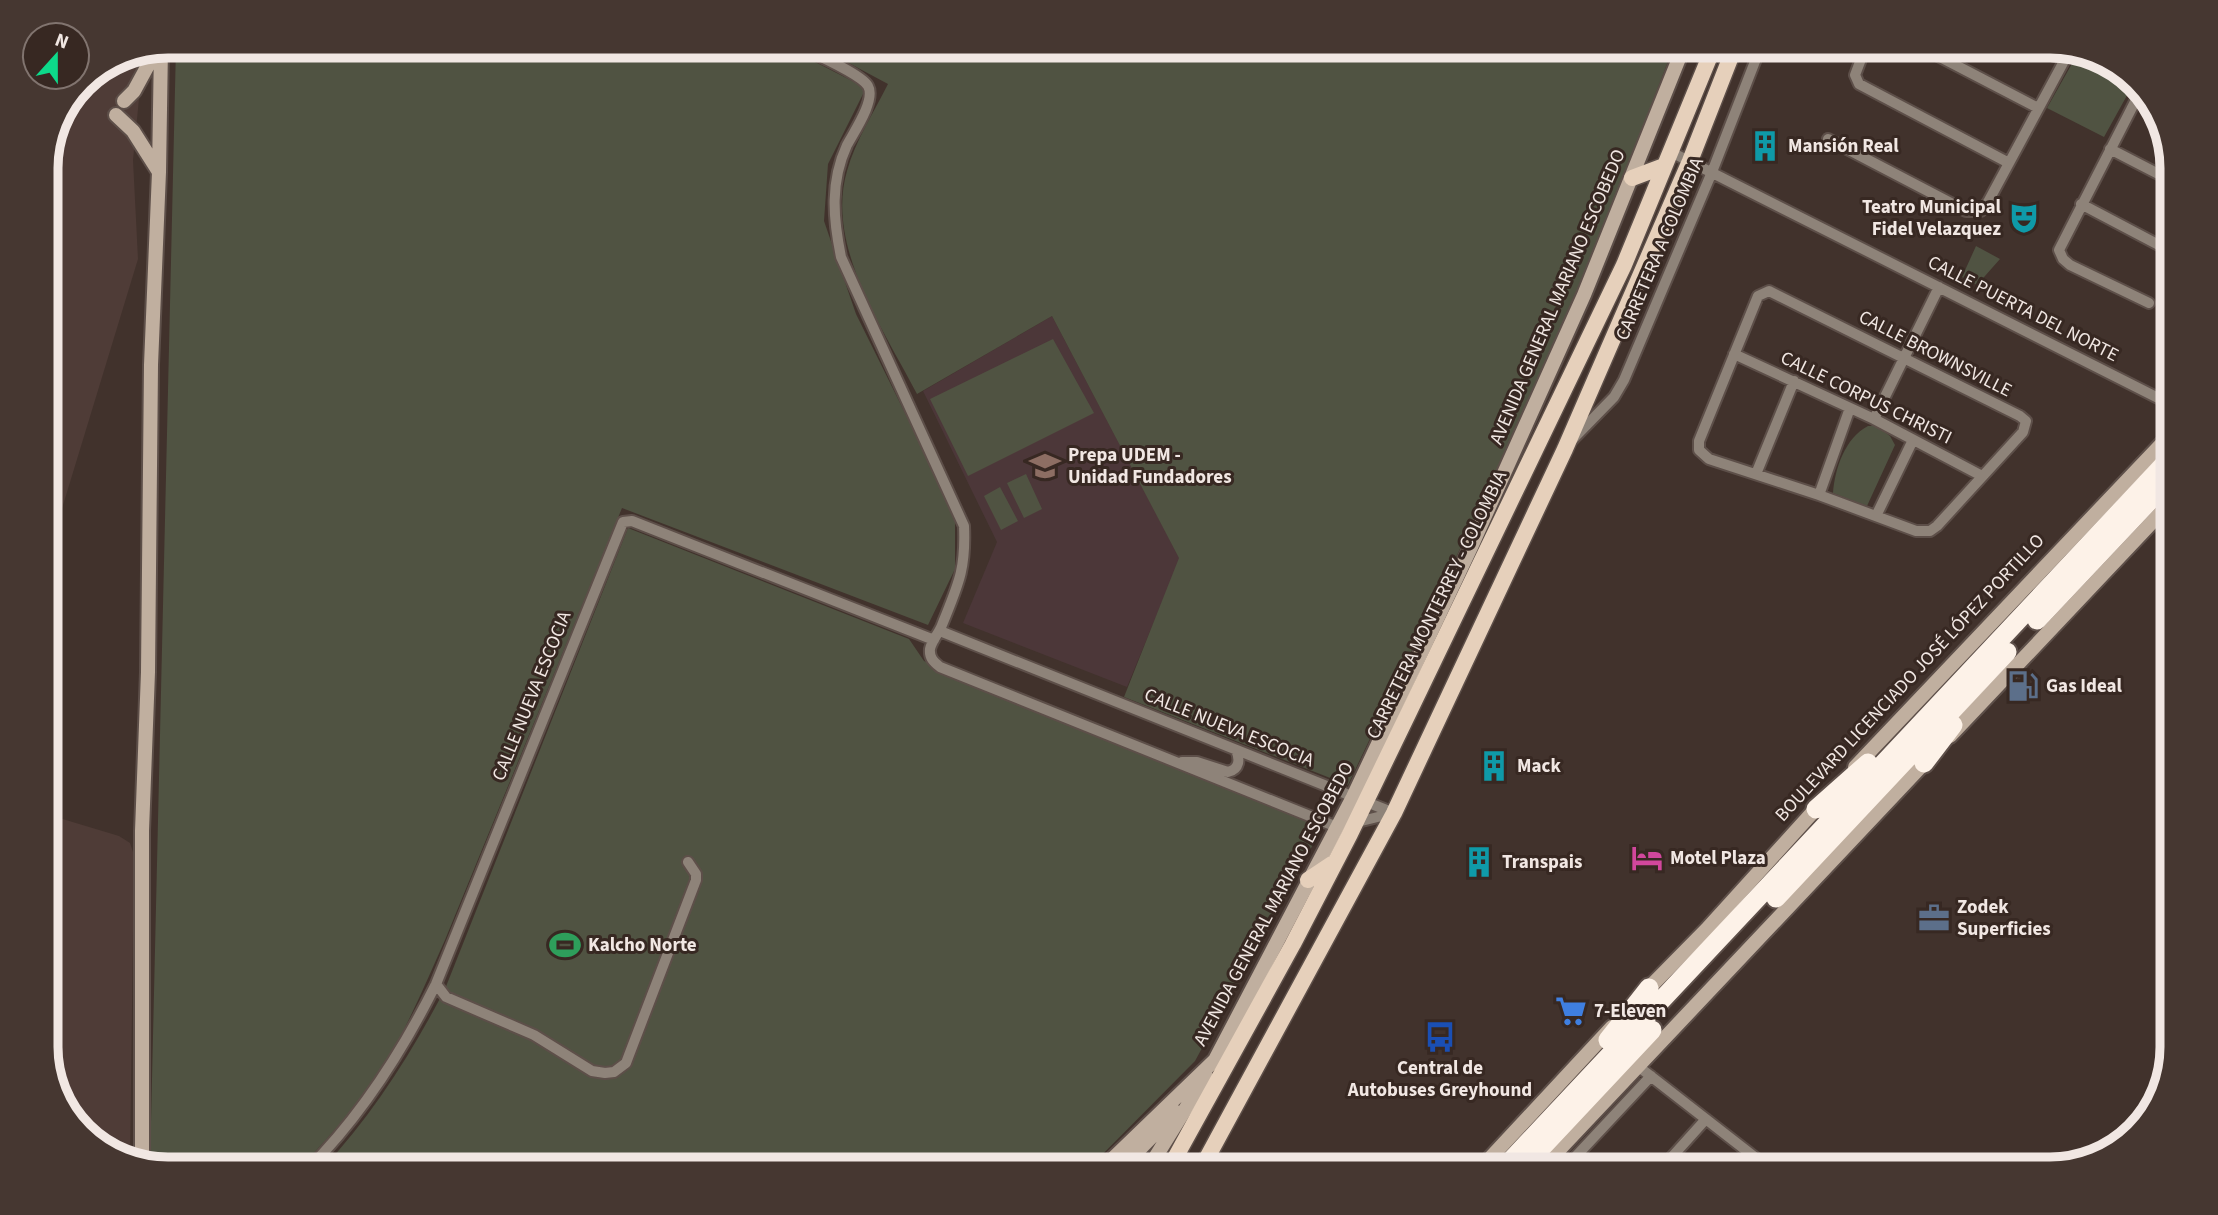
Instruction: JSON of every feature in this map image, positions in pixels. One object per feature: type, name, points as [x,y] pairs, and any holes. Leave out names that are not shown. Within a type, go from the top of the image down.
[{"type":"highway","name":"BOULEVARD LICENCIADO JOSÉ LÓPEZ PORTILLO","points":[[1515,1157],[2160,469]]},
{"type":"highway","points":[[1533,1157],[2160,490]]},
{"type":"highway","points":[[2112,541],[2160,507]]},
{"type":"highway","points":[[1924,763],[1956,721],[1984,676]]},
{"type":"highway","points":[[1816,809],[1903,732],[1926,717]]},
{"type":"highway","points":[[1573,1095],[1592,1062],[1648,988]]},
{"type":"main road","name":"CARRETERA MONTERREY - COLOMBIA","points":[[1176,1157],[1356,823],[1359,799],[1624,265],[1709,58]]},
{"type":"main road","points":[[1208,1157],[1394,813],[1565,449],[1690,161],[1730,58]]},
{"type":"main road","points":[[1632,178],[1667,159]]},
{"type":"main road","points":[[1308,880],[1335,863]]},
{"type":"street","points":[[821,58],[861,79],[871,94],[868,106],[844,153],[834,193],[835,230],[841,257],[964,526],[962,577],[930,650],[933,660],[940,667],[1337,827],[1394,813]]},
{"type":"street","name":"AVENIDA GENERAL MARIANO ESCOBEDO","points":[[1115,1157],[1215,1060],[1337,827],[1359,799],[1584,295],[1679,58]]},
{"type":"street","name":"CARRETERA A COLOMBIA","points":[[1565,449],[1614,397],[1624,380],[1712,172],[1756,58]]},
{"type":"street","points":[[1861,58],[1855,78],[1864,88],[2009,163]]},
{"type":"street","points":[[1942,58],[2038,108]]},
{"type":"street","points":[[124,101],[134,91],[152,59]]},
{"type":"street","points":[[142,1154],[142,831],[148,672],[151,365],[159,172],[159,59]]},
{"type":"street","points":[[1828,139],[1966,211],[1981,211],[2065,59]]},
{"type":"street","points":[[2136,99],[2062,241],[2060,255],[2070,265],[2149,303]]},
{"type":"street","points":[[116,115],[133,131],[159,172]]},
{"type":"street","points":[[2110,149],[2160,175]]},
{"type":"street","name":"CALLE PUERTA DEL NORTE","points":[[1667,159],[1690,161],[2160,399]]},
{"type":"street","points":[[2081,204],[2160,247]]},
{"type":"street","points":[[1874,419],[1939,287]]},
{"type":"street","name":"CALLE BROWNSVILLE","points":[[1769,290],[1904,358],[2026,421],[2023,432],[1930,531],[1916,531],[1819,495],[1709,459],[1699,450],[1699,441],[1758,296],[1769,290]]},
{"type":"street","name":"CALLE CORPUS CHRISTI","points":[[1734,354],[1874,419],[1982,476]]},
{"type":"street","points":[[1755,474],[1794,381]]},
{"type":"street","points":[[1819,495],[1850,408]]},
{"type":"street","points":[[1876,516],[1913,440]]},
{"type":"street","name":"BOULEVARD LICENCIADO JOSÉ LÓPEZ PORTILLO","points":[[1492,1157],[2160,446]]},
{"type":"street","points":[[1575,1157],[1645,1071],[1924,763],[2160,512]]},
{"type":"street","name":"CALLE NUEVA ESCOCIA","points":[[320,1157],[373,1093],[411,1034],[436,984],[624,522],[632,522],[937,635],[1394,813]]},
{"type":"street","points":[[1176,762],[1198,762],[1228,772],[1236,768],[1239,762],[1236,750]]},
{"type":"street","points":[[436,984],[446,997],[534,1035],[592,1072],[614,1072],[626,1062],[629,1055],[696,880],[696,874],[688,862]]},
{"type":"street","points":[[1155,1157],[1215,1060]]},
{"type":"street","points":[[1645,1071],[1754,1157]]},
{"type":"street","points":[[1555,1157],[1645,1071]]},
{"type":"street","points":[[1132,1157],[1199,1088]]},
{"type":"street","points":[[1672,1157],[1706,1119]]},
{"type":"street","points":[[1150,1157],[1164,1141]]},
{"type":"shaded area","points":[[142,62],[133,160],[138,259],[58,522],[58,161],[61,139],[80,101],[95,85],[113,72]]},
{"type":"shaded area","name":"Prepa UDEM - Unidad Fundadores","points":[[1052,316],[1180,559],[1127,687],[963,623],[997,542],[923,391]]},
{"type":"shaded area","points":[[58,818],[119,836],[130,843],[134,855],[130,1150],[107,1139],[85,1120],[69,1096],[60,1069]]},
{"type":"green space","points":[[176,58],[807,58],[866,88],[828,164],[824,221],[856,314],[955,514],[955,569],[928,625],[622,508],[445,940],[395,1047],[363,1096],[310,1157],[150,1155]]},
{"type":"green space","points":[[839,58],[1669,58],[1594,253],[1486,494],[1348,785],[1124,697],[1179,558],[1052,316],[917,394],[861,287],[844,228],[842,199],[850,160],[888,84]]},
{"type":"green space","points":[[2074,60],[2129,91],[2104,137],[2047,108]]},
{"type":"green space","points":[[1976,246],[2000,259],[1977,285],[1962,277]]},
{"type":"green space","points":[[1053,339],[1094,413],[968,476],[930,399]]},
{"type":"green space","points":[[1868,426],[1877,426],[1890,436],[1895,445],[1867,506],[1833,493],[1836,474],[1847,446]]},
{"type":"green space","points":[[1026,474],[1042,509],[1024,518],[1007,483]]},
{"type":"green space","points":[[1000,487],[1018,521],[1001,530],[984,496]]},
{"type":"green space","points":[[628,528],[909,639],[924,661],[1322,828],[1195,1061],[1100,1157],[333,1157],[390,1084],[445,989]]},
{"type":"place","name":"Mansión Real","points":[[1765,146]]},
{"type":"place","name":"Teatro Municipal Fidel Velazquez","points":[[2024,218]]},
{"type":"place","name":"Prepa UDEM - Unidad Fundadores","points":[[1045,466]]},
{"type":"place","name":"Gas Ideal","points":[[2023,686]]},
{"type":"place","name":"Mack","points":[[1494,766]]},
{"type":"place","name":"Motel Plaza","points":[[1647,858]]},
{"type":"place","name":"Transpais","points":[[1479,862]]},
{"type":"place","name":"Zodek Superficies","points":[[1934,918]]},
{"type":"place","name":"Kalcho Norte","points":[[565,945]]},
{"type":"place","name":"7-Eleven","points":[[1571,1011]]},
{"type":"place","name":"Central de Autobuses Greyhound","points":[[1440,1037]]}]
